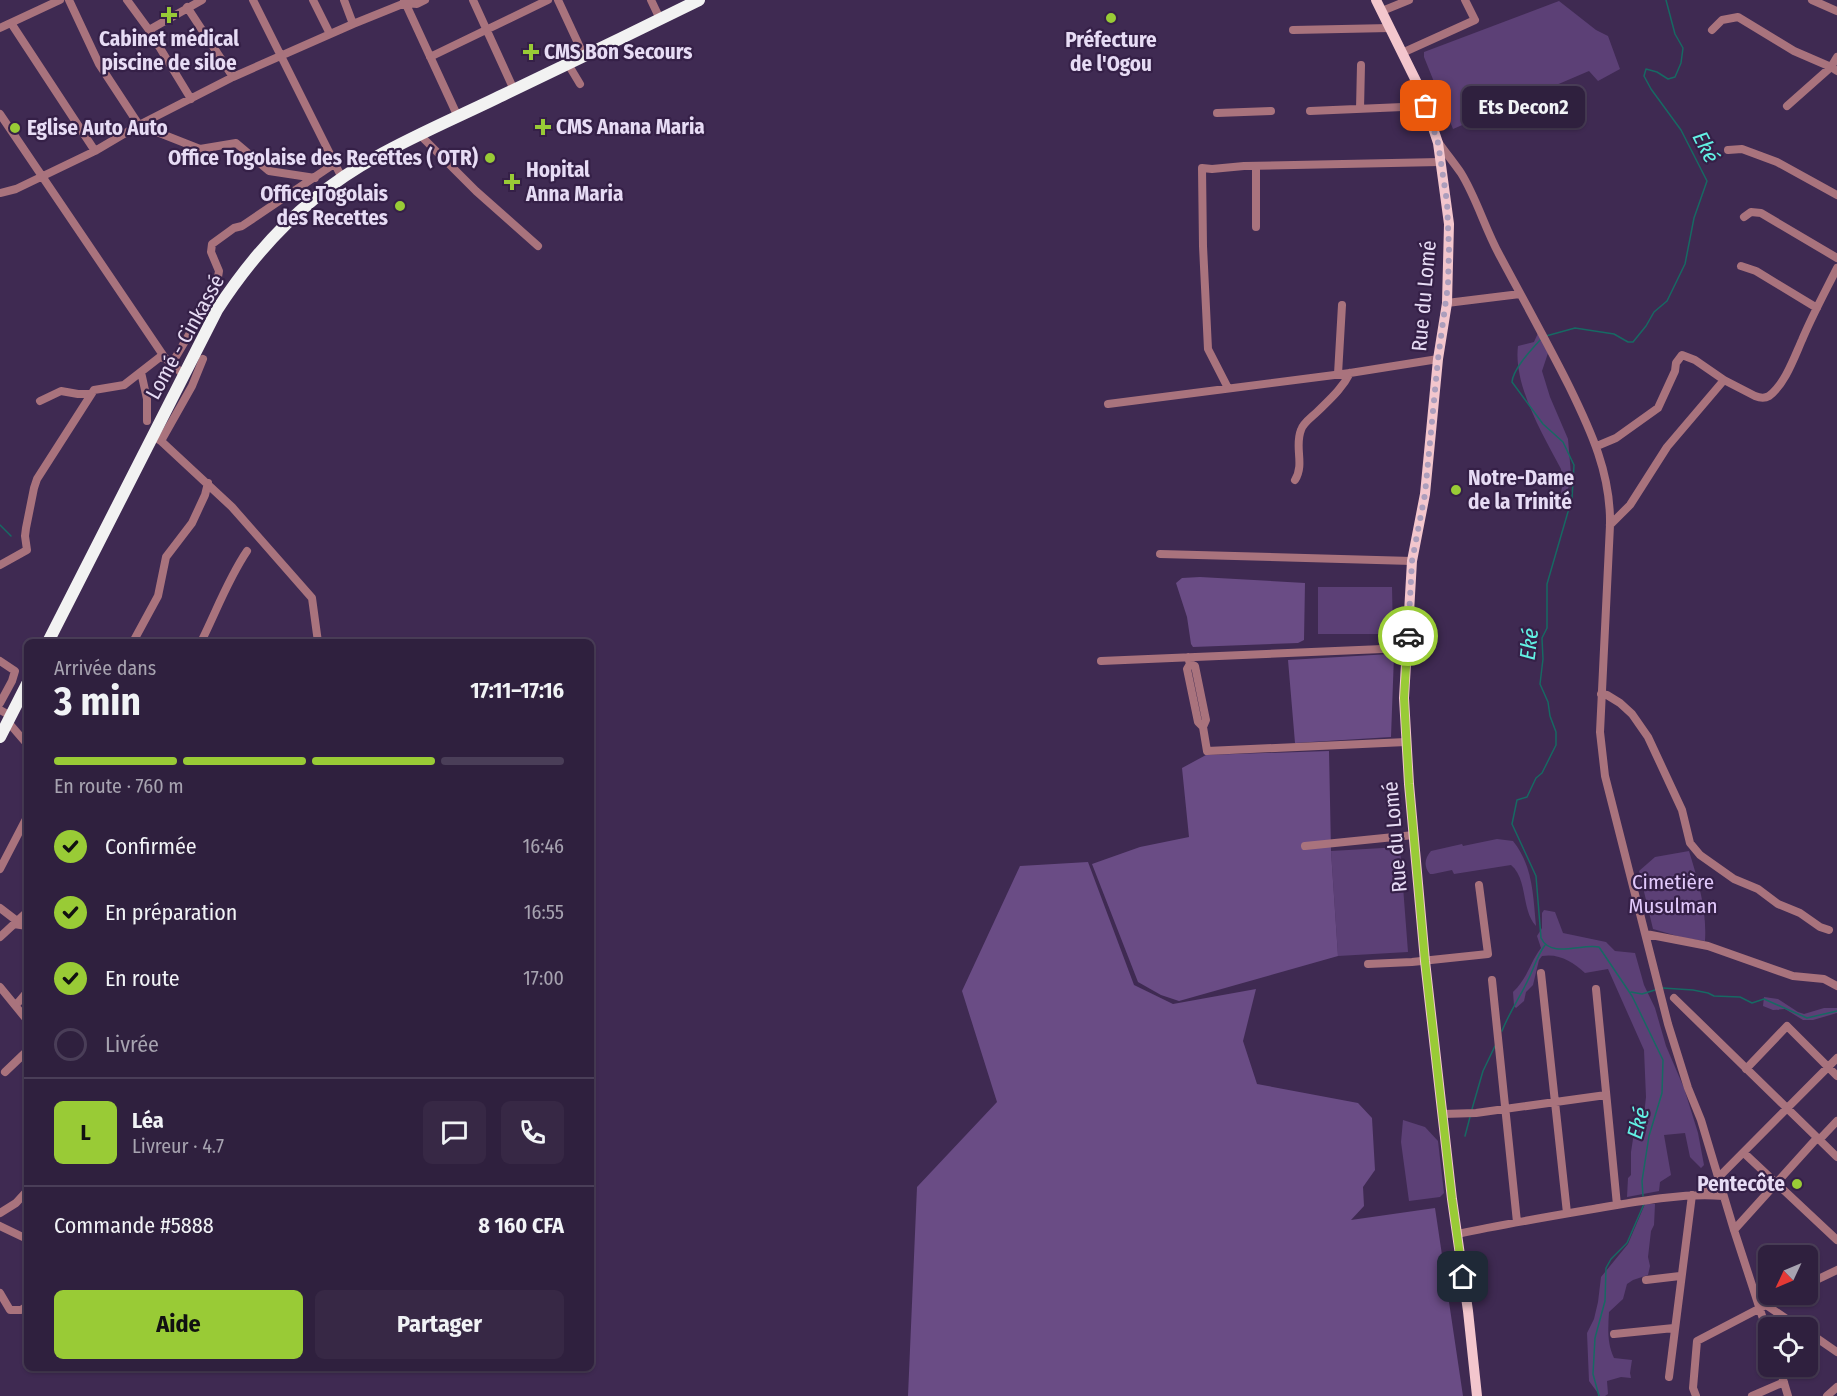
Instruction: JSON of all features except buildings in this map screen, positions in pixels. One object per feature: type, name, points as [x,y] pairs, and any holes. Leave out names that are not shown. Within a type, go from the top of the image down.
[{"type":"highway","name":"Lomé - Cinkassé","points":[[50,639],[157,439],[184,375],[217,310],[253,261],[278,232],[306,206],[342,178],[375,158],[699,0]]},
{"type":"highway","points":[[0,737],[4,716],[24,691]]},
{"type":"main road","name":"Rue du Lomé","points":[[1376,0],[1412,71],[1426,106],[1438,143],[1449,224],[1447,303],[1438,359],[1425,494],[1412,561],[1404,698],[1425,961],[1477,1396]]},
{"type":"street","points":[[0,28],[60,0]]},
{"type":"street","points":[[69,0],[99,64],[139,125],[200,148],[236,142],[269,171],[315,178]]},
{"type":"street","points":[[128,0],[191,99]]},
{"type":"street","points":[[149,30],[202,0]]},
{"type":"street","points":[[253,0],[342,178]]},
{"type":"street","points":[[313,0],[330,34]]},
{"type":"street","points":[[344,0],[353,24]]},
{"type":"street","points":[[0,193],[16,189],[95,151],[139,125],[233,77],[405,2],[417,4],[425,0]]},
{"type":"street","points":[[473,0],[514,90]]},
{"type":"street","points":[[430,57],[548,0]]},
{"type":"street","points":[[558,0],[584,56]]},
{"type":"street","points":[[651,0],[660,19]]},
{"type":"street","points":[[1382,11],[1409,0]]},
{"type":"street","points":[[1402,53],[1475,20],[1465,0]]},
{"type":"street","points":[[1812,0],[1837,11]]},
{"type":"street","points":[[405,2],[458,117]]},
{"type":"street","points":[[188,7],[233,77]]},
{"type":"street","points":[[1712,30],[1722,20],[1738,17],[1794,51],[1834,69]]},
{"type":"street","points":[[11,23],[95,151]]},
{"type":"street","points":[[1293,30],[1390,28]]},
{"type":"street","points":[[1787,106],[1834,69],[1837,57]]},
{"type":"street","points":[[568,64],[580,84]]},
{"type":"street","points":[[1360,109],[1361,65]]},
{"type":"street","points":[[1310,111],[1426,106]]},
{"type":"street","points":[[1217,113],[1271,111]]},
{"type":"street","points":[[0,114],[3,124],[42,176],[168,361],[184,375]]},
{"type":"street","points":[[420,135],[476,191],[538,246]]},
{"type":"street","points":[[1438,143],[1461,173],[1498,253],[1547,342],[1597,446],[1607,487],[1610,525],[1600,732],[1605,776],[1646,934],[1659,994],[1685,1081],[1701,1120],[1717,1178],[1765,1317]]},
{"type":"street","points":[[1728,150],[1742,149],[1777,162],[1837,195]]},
{"type":"street","points":[[1228,388],[1208,349],[1202,168],[1440,162]]},
{"type":"street","points":[[168,361],[216,289],[219,271],[211,252],[212,244],[334,164]]},
{"type":"street","points":[[1256,166],[1256,227]]},
{"type":"street","points":[[1744,218],[1751,212],[1761,213],[1837,258]]},
{"type":"street","points":[[1741,266],[1756,271],[1817,308]]},
{"type":"street","points":[[1597,446],[1616,438],[1658,408],[1675,371],[1676,363],[1682,355],[1695,360],[1724,380],[1755,396],[1760,398],[1768,396],[1794,361],[1837,268]]},
{"type":"street","points":[[1447,303],[1520,294]]},
{"type":"street","points":[[1338,374],[1342,305]]},
{"type":"street","points":[[0,565],[27,550],[25,536],[35,483],[94,390],[124,385],[160,357],[168,361]]},
{"type":"street","points":[[203,359],[192,386],[157,439],[232,507],[312,598],[318,639]]},
{"type":"street","points":[[1108,404],[1350,374],[1438,359]]},
{"type":"street","points":[[141,372],[147,399],[147,421]]},
{"type":"street","points":[[1295,480],[1301,464],[1299,452],[1301,428],[1345,384],[1350,374]]},
{"type":"street","points":[[1610,525],[1630,505],[1667,447],[1724,380]]},
{"type":"street","points":[[40,401],[61,391],[91,394]]},
{"type":"street","points":[[135,639],[158,596],[166,558],[192,523],[208,483]]},
{"type":"street","points":[[203,639],[233,572],[247,551]]},
{"type":"street","points":[[1160,554],[1412,561]]},
{"type":"street","points":[[1101,662],[1189,660],[1406,648]]},
{"type":"street","points":[[1189,660],[1187,669],[1198,722],[1203,727],[1208,751],[1406,742]]},
{"type":"street","points":[[0,661],[15,671],[0,703]]},
{"type":"street","points":[[1601,694],[1620,703],[1632,714],[1648,737],[1680,804],[1690,843],[1700,855],[1734,879],[1758,888],[1778,904],[1800,913],[1820,927],[1829,930]]},
{"type":"street","points":[[4,716],[24,740]]},
{"type":"street","points":[[0,869],[24,823]]},
{"type":"street","points":[[1305,846],[1414,835]]},
{"type":"street","points":[[1368,964],[1488,954],[1479,885]]},
{"type":"street","points":[[0,908],[22,925],[0,937]]},
{"type":"street","points":[[1646,934],[1708,946],[1793,976],[1824,979],[1837,986]]},
{"type":"street","points":[[1541,973],[1567,1213]]},
{"type":"street","points":[[1492,980],[1516,1222]]},
{"type":"street","points":[[0,987],[24,1016]]},
{"type":"street","points":[[1596,989],[1617,1205]]},
{"type":"street","points":[[16,1005],[24,996]]},
{"type":"street","points":[[1674,998],[1837,1157]]},
{"type":"street","points":[[1746,1069],[1787,1026],[1837,1076]]},
{"type":"street","points":[[5,1072],[24,1054]]},
{"type":"street","points":[[1702,1194],[1837,1058]]},
{"type":"street","points":[[1443,1114],[1505,1109],[1606,1095]]},
{"type":"street","points":[[1734,1230],[1837,1121]]},
{"type":"street","points":[[1744,1153],[1837,1240]]},
{"type":"street","points":[[0,1213],[16,1203],[24,1194]]},
{"type":"street","points":[[1457,1234],[1650,1198],[1702,1194],[1723,1196]]},
{"type":"street","points":[[1669,1377],[1692,1195]]},
{"type":"street","points":[[0,1226],[24,1238]]},
{"type":"street","points":[[1818,1279],[1837,1270]]},
{"type":"street","points":[[1646,1280],[1680,1276]]},
{"type":"street","points":[[0,1293],[10,1310],[24,1308]]},
{"type":"street","points":[[1696,1396],[1693,1388],[1696,1341],[1767,1305]]},
{"type":"street","points":[[1763,1307],[1781,1317]]},
{"type":"street","points":[[1614,1334],[1674,1328]]},
{"type":"street","points":[[1818,1339],[1837,1352]]},
{"type":"street","points":[[1782,1377],[1788,1396]]},
{"type":"street","points":[[1752,1396],[1784,1382]]},
{"type":"street","points":[[1827,1396],[1837,1387]]},
{"type":"green space","points":[[1559,1],[1596,30],[1608,36],[1620,69],[1598,81],[1589,71],[1453,129],[1424,52]]},
{"type":"green space","points":[[1538,333],[1548,353],[1542,371],[1550,397],[1568,439],[1571,474],[1567,495],[1561,493],[1563,480],[1561,469],[1531,409],[1520,377],[1518,346],[1534,342]]},
{"type":"green space","points":[[1318,587],[1392,587],[1393,634],[1318,634]]},
{"type":"green space","points":[[1497,839],[1513,841],[1525,860],[1531,881],[1536,926],[1528,912],[1520,878],[1511,865],[1454,874],[1452,870],[1430,874],[1426,868],[1426,859],[1431,851]]},
{"type":"green space","points":[[1400,847],[1408,952],[1338,956],[1331,851]]},
{"type":"green space","name":"Cimetière Musulman","points":[[1689,851],[1703,906],[1705,941],[1653,929],[1639,871],[1655,857]]},
{"type":"green space","points":[[1544,910],[1555,912],[1563,933],[1606,942],[1615,951],[1635,953],[1666,1046],[1684,1088],[1698,1133],[1704,1165],[1701,1168],[1690,1157],[1685,1133],[1664,1135],[1671,1175],[1660,1182],[1659,1191],[1627,1197],[1635,1126],[1646,1125],[1647,1117],[1644,1115],[1646,1097],[1644,1050],[1608,969],[1585,973],[1565,959],[1542,956],[1533,985],[1526,992],[1524,1001],[1516,1008],[1514,1006],[1513,992],[1541,948],[1537,936],[1542,928]]},
{"type":"green space","points":[[1764,997],[1778,999],[1804,1014],[1824,1008],[1837,1008],[1837,1013],[1813,1020],[1803,1020],[1785,1009],[1773,1010],[1763,1006]]},
{"type":"green space","points":[[1403,1120],[1425,1127],[1438,1141],[1444,1193],[1440,1197],[1409,1201],[1401,1142]]},
{"type":"green space","points":[[1645,1204],[1655,1204],[1648,1275],[1627,1284],[1623,1299],[1609,1312],[1610,1347],[1614,1358],[1632,1360],[1631,1378],[1621,1377],[1607,1381],[1608,1394],[1600,1396],[1589,1381],[1587,1333],[1594,1319],[1601,1277],[1628,1244]]},
{"type":"shaded area","points":[[1182,578],[1305,583],[1304,640],[1298,643],[1193,647],[1187,617],[1176,583]]},
{"type":"shaded area","points":[[1394,655],[1391,737],[1295,743],[1288,660]]},
{"type":"shaded area","points":[[1329,751],[1331,851],[1338,956],[1179,1001],[1161,995],[1138,982],[1092,864],[1140,847],[1189,837],[1182,768],[1206,755]]},
{"type":"shaded area","points":[[1088,862],[1134,985],[1173,1004],[1256,989],[1243,1041],[1257,1084],[1358,1103],[1372,1118],[1375,1170],[1363,1187],[1364,1206],[1351,1220],[1435,1208],[1463,1396],[908,1396],[917,1187],[997,1102],[962,991],[1020,866]]},
{"type":"waterway","name":"Eké","points":[[1546,336],[1575,328],[1614,334],[1628,342],[1633,342],[1654,312],[1667,301],[1685,264],[1694,218],[1707,181],[1681,130],[1644,76],[1646,69],[1657,72],[1668,79],[1675,77],[1681,63],[1683,48],[1675,34],[1666,0]]},
{"type":"waterway","name":"Eké","points":[[1540,340],[1527,354],[1512,382],[1543,424],[1563,442],[1574,465],[1572,498],[1547,584],[1547,628],[1542,638],[1543,659],[1540,684],[1548,702],[1556,732],[1556,745],[1527,797],[1517,800],[1512,824],[1536,876],[1541,938],[1552,948],[1599,947],[1632,996],[1663,1060],[1662,1093],[1649,1136],[1642,1181],[1643,1196]]},
{"type":"waterway","points":[[0,525],[11,536]]},
{"type":"waterway","points":[[1502,1031],[1545,945]]},
{"type":"waterway","points":[[1663,988],[1693,990],[1714,996],[1740,997],[1752,1003],[1764,999],[1807,1018],[1837,1011]]},
{"type":"waterway","points":[[1631,992],[1642,994],[1655,990]]},
{"type":"waterway","points":[[1472,1109],[1483,1071],[1495,1046]]},
{"type":"waterway","points":[[1465,1136],[1470,1117]]},
{"type":"waterway","name":"Eké","points":[[1599,1396],[1593,1374],[1595,1338],[1605,1301],[1606,1268],[1611,1259],[1627,1243],[1644,1204]]},
{"type":"way so far","points":[[1408,636],[1412,561],[1425,494],[1438,359],[1448,285],[1447,202],[1438,143],[1426,106]]},
{"type":"place","name":"Cabinet médical piscine de siloe","points":[[169,15]]},
{"type":"place","name":"Préfecture de l'Ogou","points":[[1111,18]]},
{"type":"place","name":"CMS Bon Secours","points":[[531,52]]},
{"type":"place","name":"Ets Decon2","points":[[1426,106]]},
{"type":"place","name":"CMS Anana Maria","points":[[543,127]]},
{"type":"place","name":"Eglise Auto Auto","points":[[15,128]]},
{"type":"place","name":"Office Togolaise des Recettes ( OTR)","points":[[490,158]]},
{"type":"place","name":"Hopital Anna Maria","points":[[512,182]]},
{"type":"place","name":"Office Togolais des Recettes","points":[[400,206]]},
{"type":"place","name":"Notre-Dame de la Trinité","points":[[1456,490]]},
{"type":"place","name":"Pentecôte","points":[[1797,1184]]},
{"type":"route","points":[[1408,636],[1404,698],[1409,784],[1425,961],[1463,1277]]}]
